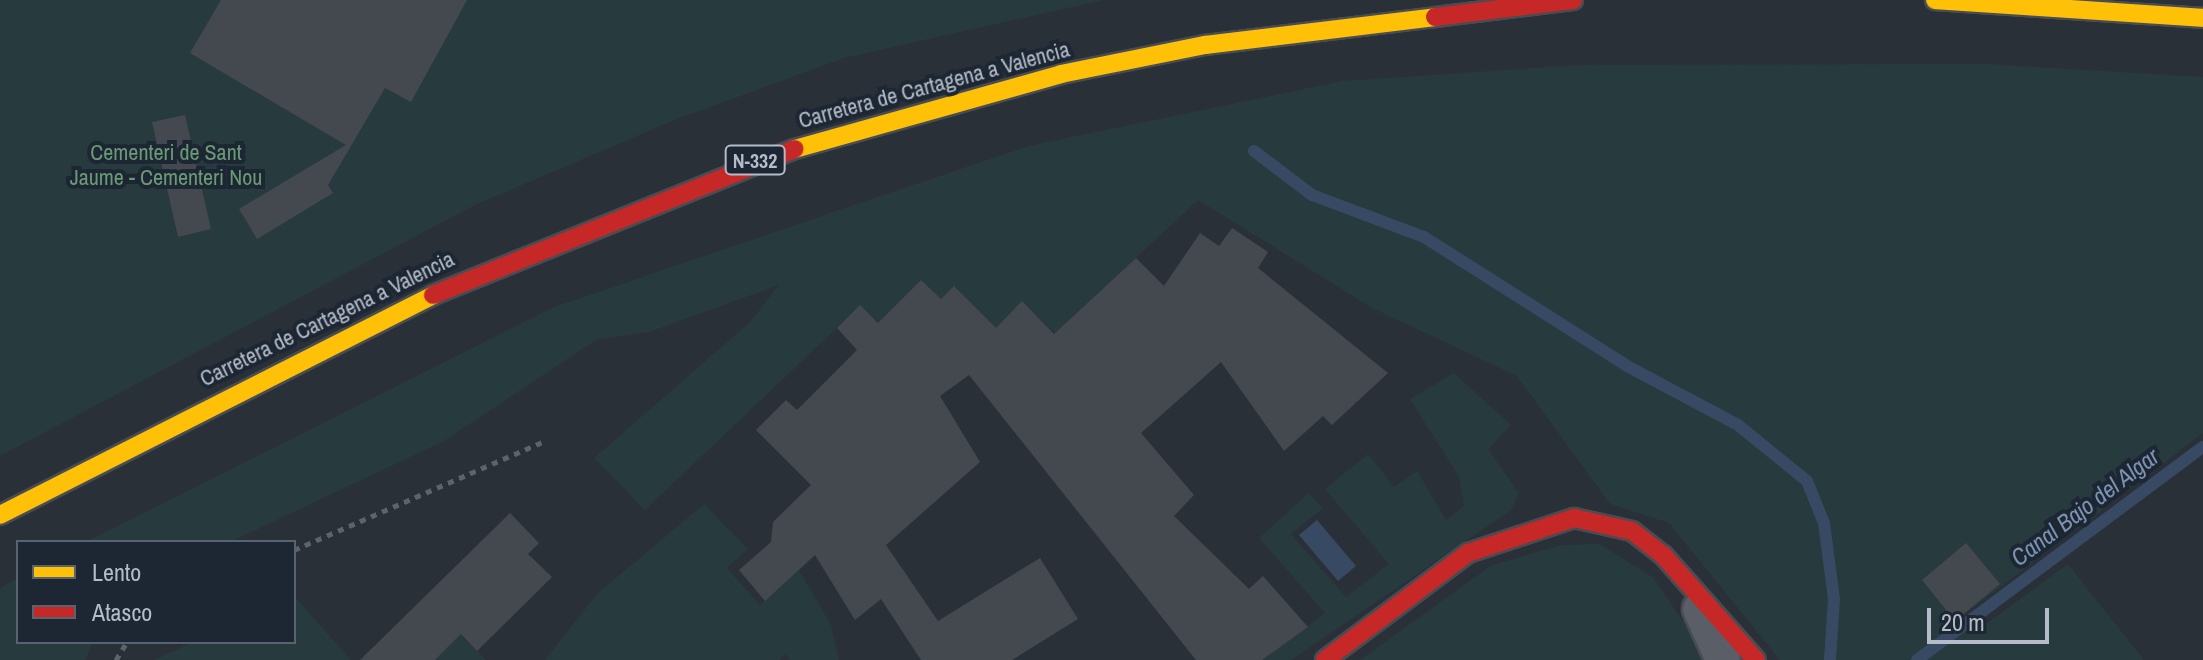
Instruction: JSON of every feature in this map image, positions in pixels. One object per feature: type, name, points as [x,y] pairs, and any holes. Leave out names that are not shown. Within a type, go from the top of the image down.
[{"type":"main road","name":"Carretera de Cartagena a Valencia","points":[[0,515],[490,266],[825,137],[1046,77],[1205,45],[1573,0]]},
{"type":"main road","points":[[1935,0],[2203,18]]},
{"type":"main road","points":[[1325,660],[1468,553],[1538,524],[1574,518],[1632,531],[1690,586],[1756,660]]},
{"type":"street","points":[[1690,586],[1723,660]]},
{"type":"path","points":[[296,549],[545,441]]},
{"type":"green space","name":"Cementeri de Sant Jaume - Cementeri Nou","points":[[0,0],[1103,0],[844,58],[672,121],[473,206],[0,456]]},
{"type":"green space","points":[[1985,64],[2203,77],[2203,433],[1952,624],[1968,632],[1990,621],[2068,564],[2144,660],[1780,660],[1669,523],[1610,504],[1517,376],[1374,309],[1198,200],[1055,333],[1022,302],[948,376],[953,311],[966,298],[955,286],[941,299],[921,280],[879,323],[860,306],[645,510],[594,458],[750,322],[779,285],[649,332],[596,340],[444,441],[234,540],[90,540],[554,307],[1028,146],[1343,81],[1581,65]]},
{"type":"green space","points":[[1454,373],[1511,425],[1488,449],[1519,493],[1511,510],[1291,660],[1262,660],[1325,613],[1259,538],[1309,493],[1323,508],[1291,534],[1346,597],[1389,564],[1325,489],[1368,454],[1394,487],[1417,471],[1446,520],[1464,506],[1459,477],[1410,399]]},
{"type":"green space","points":[[704,504],[748,549],[727,568],[760,605],[799,570],[830,623],[839,660],[791,660],[785,654],[779,660],[545,660],[597,594]]},
{"type":"green space","points":[[1600,544],[1654,578],[1709,660],[1360,660],[1492,565],[1561,545]]},
{"type":"green space","points":[[16,579],[16,644],[92,644],[85,660],[0,660],[0,588]]},
{"type":"green space","points":[[296,598],[351,660],[154,660],[189,644],[296,644]]},
{"type":"green space","points":[[461,634],[486,660],[435,660]]},
{"type":"water","points":[[1317,520],[1356,566],[1338,581],[1299,535]]},
{"type":"building","points":[[221,0],[467,0],[411,102],[385,88],[328,185],[333,193],[257,239],[239,209],[346,145],[190,53]]},
{"type":"building","points":[[185,115],[211,229],[178,237],[152,122]]},
{"type":"building","points":[[1232,228],[1268,252],[1258,268],[1388,373],[1332,425],[1323,416],[1284,451],[1221,362],[1141,433],[1194,495],[1174,516],[1249,589],[1263,576],[1308,627],[1262,660],[1196,660],[969,375],[940,396],[980,462],[886,545],[938,621],[1040,558],[1078,619],[1012,660],[921,660],[881,599],[855,620],[815,555],[765,601],[739,570],[771,542],[773,522],[811,485],[756,430],[786,400],[797,410],[857,350],[837,328],[860,305],[878,323],[921,280],[941,299],[954,286],[996,328],[1022,301],[1054,334],[1136,258],[1164,286],[1200,233],[1219,246]]},
{"type":"building","points":[[510,513],[539,543],[528,554],[552,577],[477,651],[461,634],[435,660],[360,660]]},
{"type":"building","points":[[1966,543],[2000,584],[1955,621],[1922,580]]},
{"type":"waterway","points":[[1254,151],[1312,195],[1424,237],[1627,366],[1738,425],[1807,481],[1824,523],[1834,599],[1830,660]]},
{"type":"waterway","name":"Canal Bajo del Algar","points":[[1917,660],[2203,447]]},
{"type":"traffic: slow","points":[[1935,0],[2203,18]]},
{"type":"traffic: slow","points":[[795,149],[1061,74],[1205,45],[1435,17]]},
{"type":"traffic: slow","points":[[0,515],[433,295]]},
{"type":"traffic: jam","points":[[1435,17],[1573,0]]},
{"type":"traffic: jam","points":[[433,295],[795,149]]},
{"type":"traffic: jam","points":[[1325,660],[1468,553],[1574,518],[1632,531],[1663,555],[1756,660]]}]
